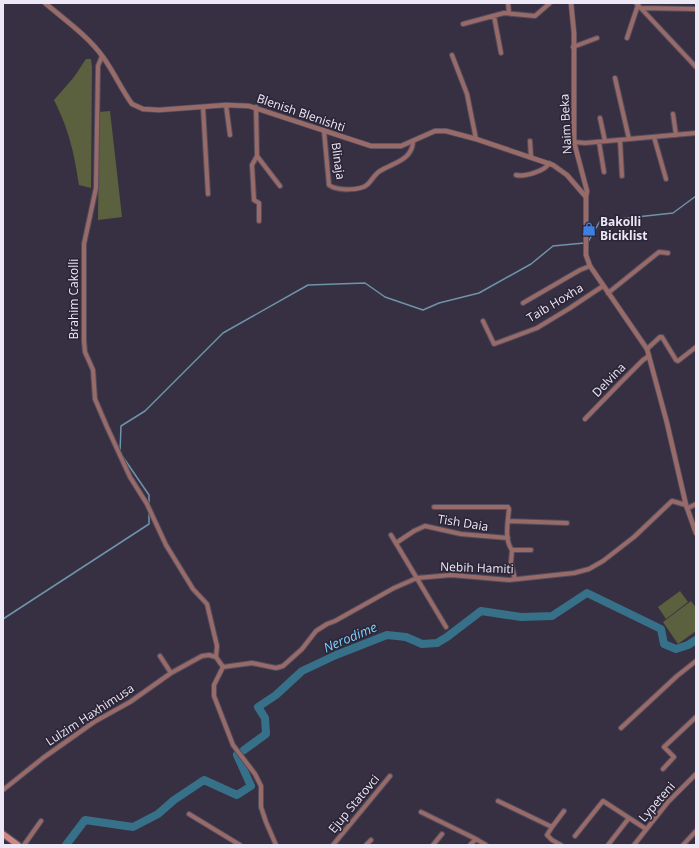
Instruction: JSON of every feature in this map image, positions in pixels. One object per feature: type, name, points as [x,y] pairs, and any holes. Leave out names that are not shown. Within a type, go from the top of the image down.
[{"type":"main road","points":[[3,834],[18,845]]},
{"type":"street","name":"Blenish Blenishti","points":[[45,3],[89,40],[115,75],[132,104],[142,109],[159,110],[226,105],[250,106],[372,146],[401,146],[435,131],[446,131],[476,139],[549,163],[567,175],[586,197]]},
{"type":"street","points":[[508,3],[509,13]]},
{"type":"street","points":[[463,24],[504,13],[535,16],[550,3]]},
{"type":"street","name":"Naim Beka","points":[[571,3],[574,47],[574,142],[587,191],[586,255],[590,266],[647,349],[667,423],[687,507],[696,533]]},
{"type":"street","points":[[638,5],[696,9]]},
{"type":"street","points":[[627,38],[638,5]]},
{"type":"street","points":[[638,5],[696,67]]},
{"type":"street","points":[[494,16],[501,53]]},
{"type":"street","points":[[574,47],[597,38]]},
{"type":"street","points":[[452,55],[467,94],[476,139]]},
{"type":"street","name":"Brahim Cakolli","points":[[102,56],[98,66],[96,188],[84,244],[84,341],[86,352],[93,370],[95,398],[130,477],[148,504],[166,545],[193,589],[207,604],[217,646],[216,657]]},
{"type":"street","points":[[615,78],[630,139]]},
{"type":"street","points":[[226,105],[230,135]]},
{"type":"street","points":[[203,107],[208,194]]},
{"type":"street","points":[[256,108],[257,156],[252,165],[254,200],[258,203],[259,221]]},
{"type":"street","points":[[673,114],[676,135]]},
{"type":"street","points":[[600,118],[605,141]]},
{"type":"street","name":"Blinaja","points":[[324,131],[330,185],[333,188],[352,189],[366,186],[378,172],[406,158],[413,145],[413,142]]},
{"type":"street","points":[[574,142],[599,142],[696,133]]},
{"type":"street","points":[[654,137],[666,179]]},
{"type":"street","points":[[620,140],[622,176]]},
{"type":"street","points":[[530,141],[531,157]]},
{"type":"street","points":[[599,142],[604,172]]},
{"type":"street","points":[[257,156],[280,186]]},
{"type":"street","points":[[516,175],[523,176],[545,168],[549,163]]},
{"type":"street","points":[[608,293],[659,252],[668,253]]},
{"type":"street","points":[[523,303],[580,270],[590,266]]},
{"type":"street","name":"Taib Hoxha","points":[[483,321],[494,344],[537,328],[603,286]]},
{"type":"street","points":[[647,349],[660,336],[678,361],[696,347]]},
{"type":"street","name":"Delvina","points":[[585,419],[643,360],[649,356]]},
{"type":"street","name":"Nebih Hamiti","points":[[223,667],[252,663],[276,668],[283,666],[302,649],[316,631],[327,624],[335,622],[394,588],[417,578],[451,575],[509,580],[574,573],[589,569],[603,561],[628,542],[672,501],[687,507]]},
{"type":"street","points":[[687,507],[696,504]]},
{"type":"street","points":[[434,507],[506,506],[509,508],[508,538],[510,548],[512,550],[511,562],[515,579]]},
{"type":"street","points":[[508,521],[568,523]]},
{"type":"street","name":"Tish Daia","points":[[396,543],[414,531],[425,526],[461,534],[508,538]]},
{"type":"street","points":[[391,535],[446,627]]},
{"type":"street","points":[[512,550],[531,550]]},
{"type":"street","name":"Lulzim Haxhimusa","points":[[3,790],[43,758],[94,722],[130,702],[171,673],[202,656],[209,655],[216,657]]},
{"type":"street","points":[[160,656],[171,673]]},
{"type":"street","points":[[216,657],[223,667],[214,685],[214,696],[237,753],[255,774],[261,786],[263,811],[276,845]]},
{"type":"street","points":[[621,728],[677,676],[696,661]]},
{"type":"street","points":[[663,769],[674,757],[664,747],[696,717]]},
{"type":"street","name":"Lypeteni","points":[[634,845],[668,802],[696,774]]},
{"type":"street","name":"Ejup Statovci","points":[[332,845],[390,776]]},
{"type":"street","points":[[498,801],[552,827]]},
{"type":"street","points":[[575,836],[603,801],[646,829]]},
{"type":"street","points":[[561,845],[547,835],[564,811]]},
{"type":"street","points":[[421,812],[486,845]]},
{"type":"street","points":[[189,814],[240,845]]},
{"type":"street","points":[[608,845],[629,818]]},
{"type":"street","points":[[24,845],[41,821]]},
{"type":"street","points":[[683,845],[696,831]]},
{"type":"street","points":[[432,845],[442,834]]},
{"type":"street","points":[[470,845],[476,839]]},
{"type":"street","points":[[366,845],[371,840]]},
{"type":"green space","points":[[86,59],[91,59],[92,67],[91,188],[79,185],[70,141],[64,121],[54,100],[74,77]]},
{"type":"green space","points":[[110,111],[122,217],[98,220],[99,112]]},
{"type":"green space","points":[[680,591],[688,602],[666,619],[658,607]]},
{"type":"green space","points":[[691,601],[696,608],[696,631],[678,644],[663,622]]},
{"type":"waterway","points":[[588,242],[600,221],[673,213],[696,196]]},
{"type":"waterway","points":[[120,452],[121,426],[145,411],[223,333],[308,285],[365,283],[385,297],[423,310],[439,303],[479,293],[531,264],[553,246],[584,243]]},
{"type":"waterway","points":[[123,457],[149,495],[149,505]]},
{"type":"waterway","points":[[3,619],[149,524],[149,512]]},
{"type":"waterway","name":"Nerodime","points":[[244,750],[266,734],[265,718],[258,707],[276,695],[302,671],[336,655],[387,635],[406,637],[422,644],[437,643],[481,611],[521,617],[552,616],[587,593],[661,629],[664,644],[676,649],[688,645],[696,640]]},
{"type":"waterway","name":"Nerodime","points":[[66,845],[85,820],[133,827],[158,814],[174,800],[204,780],[237,795],[251,786],[237,755]]},
{"type":"place","name":"Bakolli Biciklist","points":[[589,229]]}]
